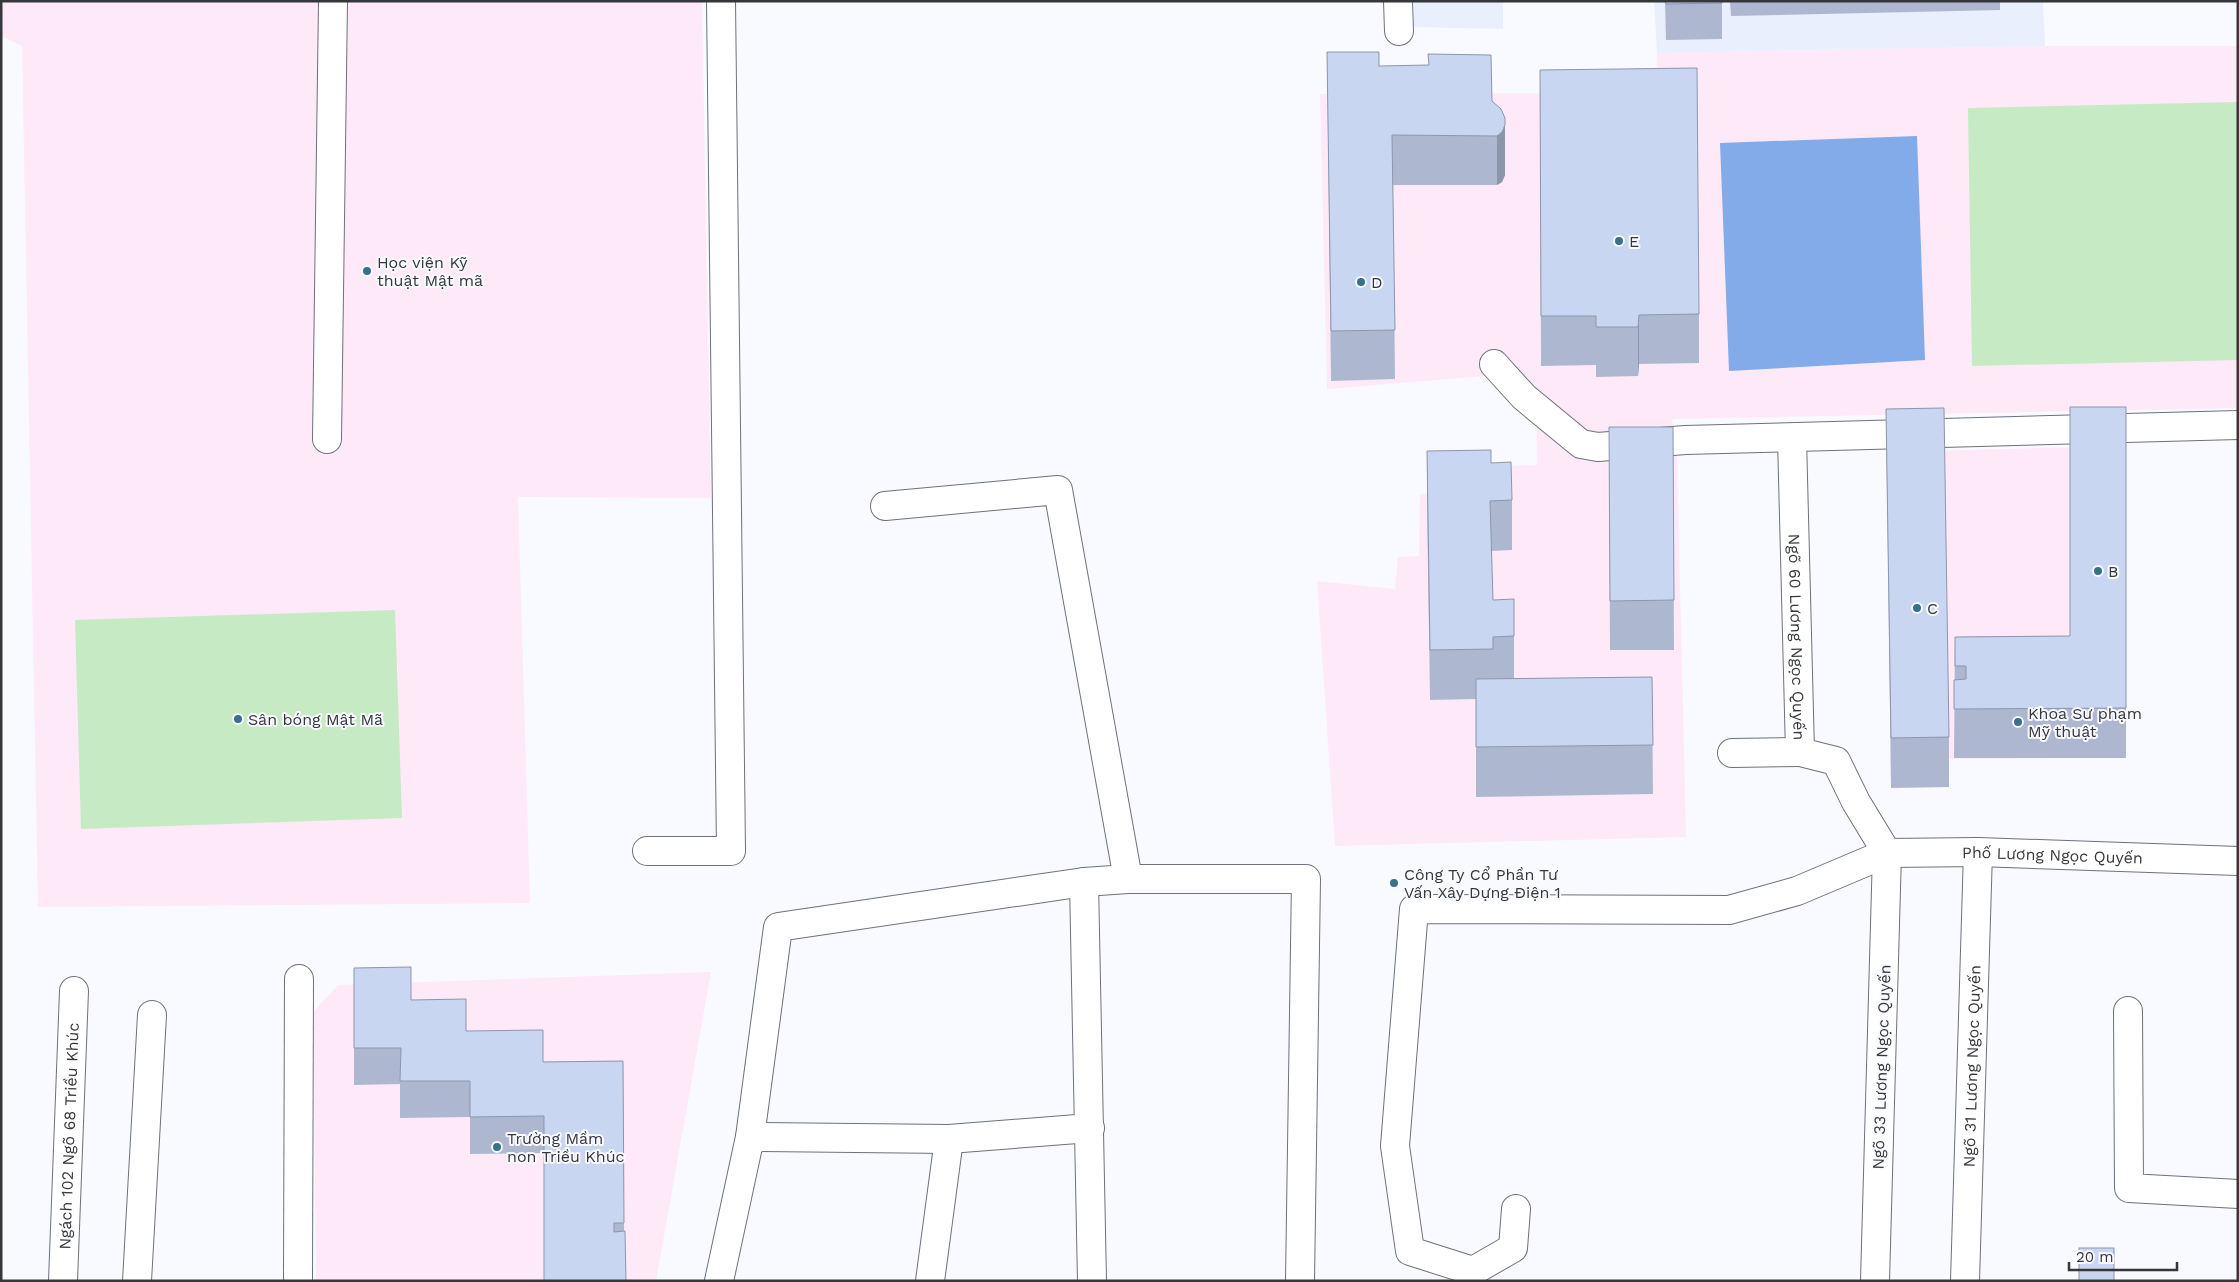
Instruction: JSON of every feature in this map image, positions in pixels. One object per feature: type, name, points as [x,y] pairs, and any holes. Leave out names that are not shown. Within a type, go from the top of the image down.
[{"type":"street","points":[[327,440],[333,1]]},
{"type":"street","points":[[647,852],[731,851],[721,1]]},
{"type":"street","points":[[1398,1],[1399,32]]},
{"type":"street","points":[[1494,364],[1524,397],[1580,444],[1598,447],[1685,440],[2238,424]]},
{"type":"street","name":"Ngõ 60 Lương Ngọc Quyến","points":[[1792,438],[1800,752],[1836,761],[1856,802],[1878,857]]},
{"type":"street","points":[[885,506],[1058,490],[1128,879]]},
{"type":"street","points":[[1732,753],[1800,752]]},
{"type":"street","name":"Phố Lương Ngọc Quyến","points":[[1878,857],[1978,852],[2238,861]]},
{"type":"street","name":"Ngõ 31 Lương Ngọc Quyến","points":[[1965,1281],[1978,852]]},
{"type":"street","points":[[1516,1209],[1513,1248],[1473,1271],[1410,1251],[1395,1146],[1414,909],[1729,910],[1797,891],[1878,857]]},
{"type":"street","name":"Ngõ 33 Lương Ngọc Quyến","points":[[1874,1281],[1878,857]]},
{"type":"street","points":[[718,1281],[750,1137],[778,927],[1084,882],[1128,879],[1306,879],[1300,1281]]},
{"type":"street","points":[[1084,882],[1092,1281]]},
{"type":"street","points":[[298,1281],[299,979]]},
{"type":"street","name":"Ngách 102 Ngõ 68 Triều Khúc","points":[[63,1281],[74,991]]},
{"type":"street","points":[[2128,1011],[2129,1188],[2238,1194]]},
{"type":"street","points":[[137,1281],[152,1015]]},
{"type":"street","points":[[750,1137],[949,1139],[1090,1128]]},
{"type":"street","points":[[930,1281],[949,1139]]},
{"type":"shaded area","name":"Học viện Kỹ thuật Mật mã","points":[[1,1],[702,1],[711,498],[518,497],[530,903],[38,907],[22,46],[1,36]]},
{"type":"shaded area","points":[[1414,1],[1503,1],[1503,29],[1414,27]]},
{"type":"shaded area","points":[[1654,1],[2043,1],[2045,46],[1657,53]]},
{"type":"shaded area","points":[[2045,46],[2238,46],[2238,408],[1672,419],[1677,456],[1686,837],[1335,846],[1317,581],[1395,589],[1398,557],[1419,556],[1420,494],[1506,492],[1507,466],[1537,465],[1536,397],[1499,375],[1327,389],[1320,94],[1656,93],[1657,53]]},
{"type":"shaded area","points":[[2126,446],[2070,758],[1948,759],[1949,787],[1891,788],[1886,452]]},
{"type":"shaded area","name":"Trường Mầm non Triều Khúc","points":[[711,972],[656,1281],[316,1281],[313,1012],[338,985]]},
{"type":"green space","points":[[2238,102],[2238,360],[1972,366],[1968,108]]},
{"type":"green space","name":"Sân bóng Mật Mã","points":[[395,610],[402,818],[81,829],[75,620]]},
{"type":"water","points":[[1917,136],[1925,360],[1729,371],[1720,143]]},
{"type":"building","points":[[1666,1],[1722,1],[1722,3],[1666,4]]},
{"type":"building","name":"D","points":[[1327,52],[1379,52],[1379,66],[1429,65],[1428,54],[1491,55],[1492,101],[1501,109],[1505,118],[1502,132],[1497,136],[1392,135],[1395,330],[1331,331]]},
{"type":"building","name":"E","points":[[1697,68],[1699,314],[1639,315],[1638,327],[1596,327],[1596,316],[1541,316],[1540,70]]},
{"type":"building","points":[[2070,407],[2126,407],[2126,708],[1954,709],[1954,680],[1966,679],[1966,666],[1955,666],[1955,637],[2070,636]]},
{"type":"building","name":"C","points":[[1944,408],[1949,737],[1891,738],[1886,409]]},
{"type":"building","points":[[1609,427],[1673,427],[1674,600],[1610,601]]},
{"type":"building","points":[[1491,450],[1491,463],[1511,462],[1512,500],[1490,501],[1493,600],[1514,599],[1514,636],[1493,637],[1493,649],[1430,650],[1427,451]]},
{"type":"building","points":[[1652,677],[1653,745],[1476,747],[1476,679]]},
{"type":"building","points":[[411,967],[411,1000],[466,999],[466,1031],[543,1030],[543,1062],[623,1061],[624,1223],[614,1223],[614,1232],[625,1231],[626,1281],[544,1281],[544,1116],[470,1117],[470,1081],[400,1081],[401,1048],[354,1048],[354,968]]},
{"type":"building","points":[[2079,1248],[2114,1248],[2114,1281],[2079,1281]]},
{"type":"place","name":"E","points":[[1619,241]]},
{"type":"place","name":"Học viện Kỹ thuật Mật mã","points":[[367,271]]},
{"type":"place","name":"D","points":[[1361,282]]},
{"type":"place","name":"B","points":[[2098,571]]},
{"type":"place","name":"C","points":[[1917,608]]},
{"type":"place","name":"Sân bóng Mật Mã","points":[[238,719]]},
{"type":"place","name":"Khoa Sư phạm Mỹ thuật","points":[[2018,722]]},
{"type":"place","name":"Công Ty Cổ Phần Tư Vấn Xây Dựng Điện 1","points":[[1394,883]]},
{"type":"place","name":"Trường Mầm non Triều Khúc","points":[[497,1147]]}]
